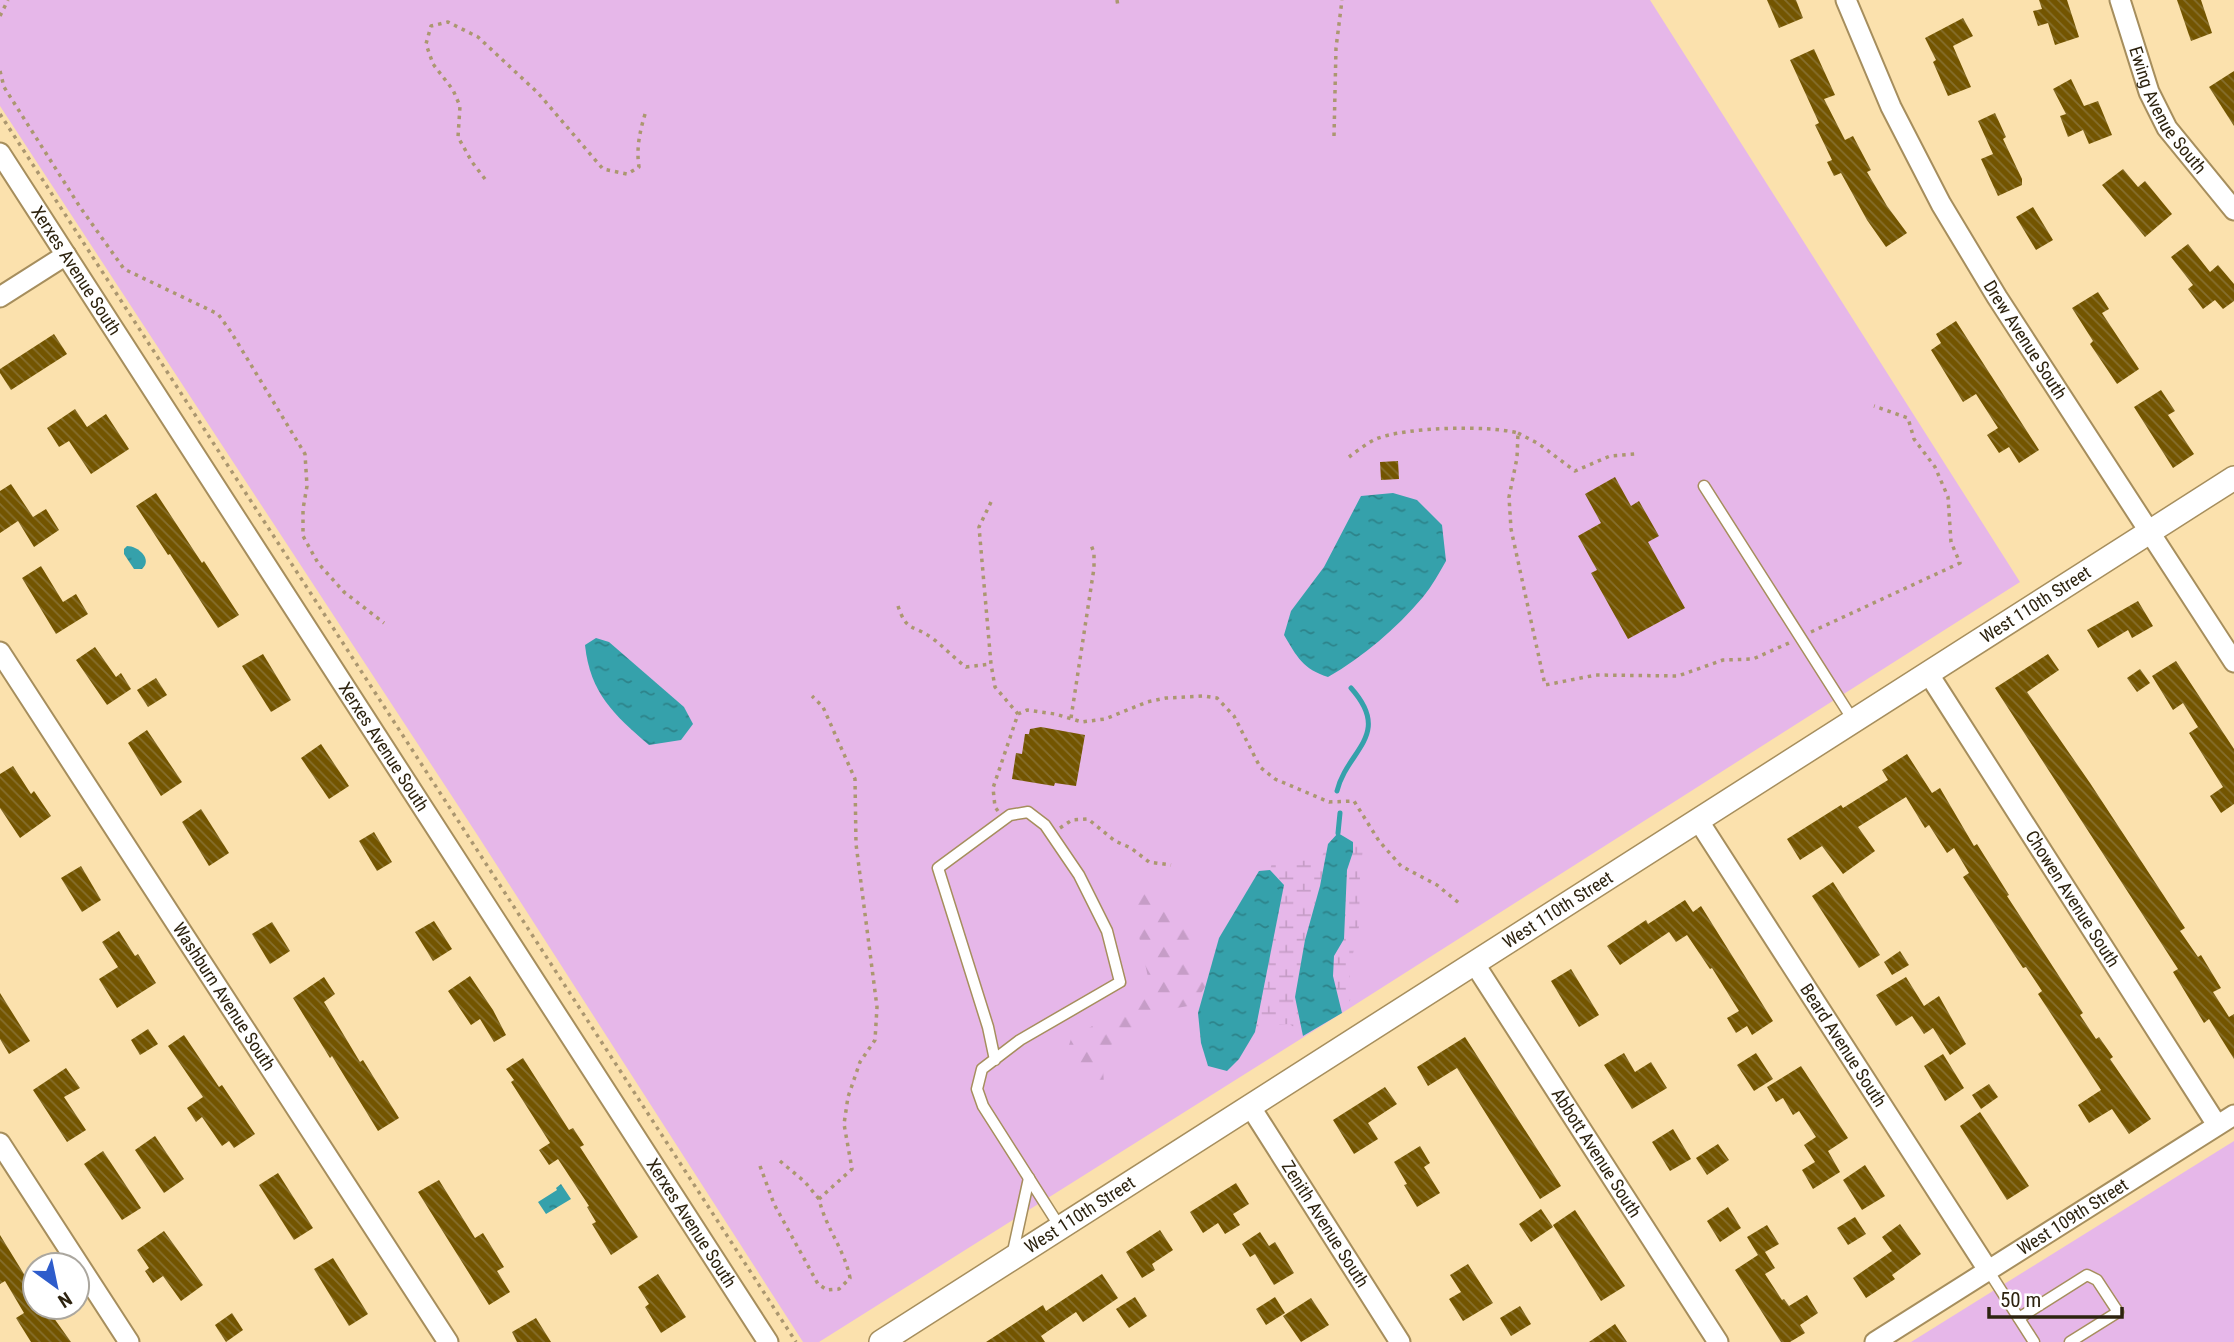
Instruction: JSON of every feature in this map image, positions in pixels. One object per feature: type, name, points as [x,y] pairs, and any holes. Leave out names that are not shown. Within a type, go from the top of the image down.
[{"type":"street","name":"Drew Avenue South","points":[[1846,0],[1891,107],[1941,204],[1997,297],[2234,662]]},
{"type":"street","name":"Ewing Avenue South","points":[[2120,0],[2149,92],[2167,128],[2234,210]]},
{"type":"street","name":"Xerxes Avenue South","points":[[0,153],[768,1342]]},
{"type":"street","points":[[0,297],[66,255]]},
{"type":"street","name":"West 110th Street","points":[[881,1342],[2234,478]]},
{"type":"street","name":"Washburn Avenue South","points":[[0,652],[448,1342]]},
{"type":"street","name":"Chowen Avenue South","points":[[1928,673],[2226,1120]]},
{"type":"street","name":"Beard Avenue South","points":[[1698,820],[1988,1270]]},
{"type":"street","name":"Abbott Avenue South","points":[[1474,962],[1718,1342]]},
{"type":"street","name":"Zenith Avenue South","points":[[1250,1106],[1400,1342]]},
{"type":"street","name":"West 109th Street","points":[[1875,1342],[2226,1120]]},
{"type":"street","points":[[0,1143],[129,1342]]},
{"type":"lane","points":[[1704,486],[1854,721]]},
{"type":"lane","points":[[995,1060],[988,1027],[938,868],[1010,815],[1028,812],[1045,825],[1079,876],[1107,931],[1120,982],[1020,1040],[995,1060],[982,1069],[977,1089],[983,1106],[1060,1227]]},
{"type":"lane","points":[[1012,1259],[1029,1178]]},
{"type":"lane","points":[[1988,1270],[2034,1342]]},
{"type":"lane","points":[[2019,1318],[2087,1275],[2097,1280],[2118,1312],[2070,1342]]},
{"type":"path","points":[[0,16],[8,0]]},
{"type":"path","points":[[1117,0],[1118,6]]},
{"type":"path","points":[[1334,136],[1336,48],[1342,0]]},
{"type":"path","points":[[485,179],[458,137],[460,106],[453,90],[433,64],[426,44],[431,26],[448,22],[478,37],[538,93],[603,169],[627,174],[639,167],[636,154],[646,111]]},
{"type":"path","points":[[0,71],[4,87],[80,207],[124,270],[218,314],[231,332],[304,454],[307,486],[303,509],[303,536],[318,563],[344,592],[384,623]]},
{"type":"path","points":[[0,114],[796,1342]]},
{"type":"path","points":[[1518,433],[1517,458],[1509,497],[1511,528],[1545,685],[1597,675],[1678,676],[1723,660],[1753,659],[1776,650],[1960,563],[1951,542],[1948,497],[1935,467],[1914,439],[1908,418],[1874,406]]},
{"type":"path","points":[[1349,457],[1376,439],[1404,433],[1474,428],[1501,428],[1518,433],[1539,444],[1575,471],[1610,456],[1635,454]]},
{"type":"path","points":[[991,502],[979,527],[991,664],[995,687],[1018,714]]},
{"type":"path","points":[[1071,719],[1094,568],[1094,553],[1090,542]]},
{"type":"path","points":[[898,606],[903,620],[911,628],[933,638],[965,667],[991,664]]},
{"type":"path","points":[[812,696],[823,707],[855,779],[856,844],[877,1007],[875,1040],[860,1062],[848,1097],[844,1124],[852,1169],[819,1199]]},
{"type":"path","points":[[1004,820],[995,807],[993,788],[1018,714],[1027,710],[1082,722],[1105,719],[1147,702],[1166,698],[1217,698],[1234,716],[1260,767],[1275,779],[1329,802],[1354,800],[1379,841],[1401,866],[1437,885],[1459,903]]},
{"type":"path","points":[[1051,833],[1072,820],[1088,819],[1115,841],[1131,848],[1149,862],[1171,865]]},
{"type":"path","points":[[760,1166],[774,1204],[818,1284],[827,1290],[839,1289],[849,1278],[846,1259],[823,1217],[819,1199],[805,1182],[780,1161]]},
{"type":"green space","points":[[0,0],[1650,0],[2020,582],[819,1342],[803,1342],[480,839],[0,106]]},
{"type":"green space","points":[[1353,842],[1363,847],[1359,888],[1360,922],[1349,972],[1352,997],[1342,1013],[1333,976],[1334,956],[1344,939],[1347,870]]},
{"type":"green space","points":[[1328,844],[1305,940],[1295,997],[1303,1036],[1290,1024],[1272,1025],[1255,1032],[1284,885],[1270,870],[1273,859],[1320,860]]},
{"type":"green space","points":[[1153,886],[1190,932],[1195,957],[1204,973],[1205,987],[1194,1005],[1171,1009],[1102,1051],[1104,1085],[1097,1089],[1068,1048],[1071,1039],[1143,995],[1142,987],[1150,986],[1134,914],[1127,902]]},
{"type":"green space","points":[[2234,1141],[2234,1342],[1911,1342]]},
{"type":"water","points":[[1393,493],[1417,500],[1442,525],[1446,561],[1423,597],[1390,631],[1354,661],[1328,677],[1319,674],[1302,661],[1284,635],[1291,611],[1324,567],[1361,496]]},
{"type":"water","points":[[127,546],[136,548],[145,557],[142,569],[134,569],[124,554]]},
{"type":"water","points":[[596,638],[609,642],[684,707],[693,724],[681,740],[649,745],[615,713],[598,690],[588,662],[585,645]]},
{"type":"water","points":[[1338,833],[1353,842],[1347,870],[1344,939],[1334,956],[1333,976],[1342,1013],[1303,1036],[1295,997],[1305,940],[1328,844]]},
{"type":"water","points":[[1270,870],[1284,885],[1255,1032],[1239,1059],[1227,1071],[1208,1066],[1201,1043],[1198,1013],[1219,938],[1259,871]]},
{"type":"water","points":[[561,1184],[571,1199],[546,1214],[538,1202],[557,1190]]},
{"type":"building","points":[[1767,0],[1796,0],[1803,18],[1779,28]]},
{"type":"building","points":[[2039,0],[2067,0],[2079,37],[2055,45],[2048,23],[2038,26],[2033,11],[2042,9]]},
{"type":"building","points":[[2177,0],[2201,0],[2212,33],[2191,41]]},
{"type":"building","points":[[1963,18],[1973,36],[1953,46],[1971,87],[1948,96],[1933,62],[1936,60],[1925,38]]},
{"type":"building","points":[[1814,49],[1835,95],[1824,99],[1845,140],[1853,136],[1871,170],[1867,172],[1907,233],[1886,247],[1867,220],[1841,173],[1834,176],[1827,162],[1832,160],[1815,125],[1819,123],[1790,60]]},
{"type":"building","points":[[2234,71],[2234,126],[2209,87]]},
{"type":"building","points":[[2071,79],[2084,106],[2098,101],[2112,135],[2089,144],[2083,130],[2068,137],[2060,116],[2066,114],[2053,89]]},
{"type":"building","points":[[1995,113],[2006,137],[2003,139],[2022,179],[2022,185],[1998,196],[1981,159],[1993,154],[1978,121]]},
{"type":"building","points":[[2123,169],[2138,187],[2145,181],[2172,214],[2145,237],[2102,185]]},
{"type":"building","points":[[2033,207],[2053,240],[2036,250],[2016,217]]},
{"type":"building","points":[[2188,244],[2210,272],[2218,265],[2234,284],[2234,301],[2223,309],[2215,300],[2203,309],[2188,289],[2193,285],[2171,257]]},
{"type":"building","points":[[2098,292],[2109,309],[2102,313],[2139,369],[2117,384],[2090,344],[2093,341],[2072,308]]},
{"type":"building","points":[[1956,321],[2039,450],[2019,463],[2009,447],[1999,453],[1987,435],[1998,428],[1976,394],[1963,402],[1931,350],[1941,343],[1936,334]]},
{"type":"building","points":[[54,334],[67,354],[11,390],[0,369]]},
{"type":"building","points":[[2161,390],[2175,411],[2168,415],[2194,454],[2173,468],[2134,407]]},
{"type":"building","points":[[75,409],[87,427],[106,414],[129,449],[91,474],[69,441],[59,447],[47,428]]},
{"type":"building","points":[[1398,461],[1399,479],[1381,480],[1380,462]]},
{"type":"building","points":[[1615,477],[1631,506],[1639,501],[1659,536],[1648,542],[1685,608],[1628,639],[1591,573],[1597,570],[1578,536],[1601,523],[1585,494]]},
{"type":"building","points":[[11,484],[33,517],[46,509],[59,530],[34,547],[18,521],[0,533],[0,491]]},
{"type":"building","points":[[156,493],[239,615],[218,628],[136,506]]},
{"type":"building","points":[[41,566],[63,602],[76,594],[88,614],[56,634],[22,578]]},
{"type":"building","points":[[2138,601],[2153,626],[2132,638],[2128,630],[2098,648],[2087,630]]},
{"type":"building","points":[[95,647],[116,677],[121,673],[131,689],[107,705],[76,660]]},
{"type":"building","points":[[263,654],[291,700],[271,712],[242,666]]},
{"type":"building","points":[[2048,654],[2059,670],[2027,692],[2185,928],[2180,931],[2198,957],[2201,955],[2221,988],[2213,992],[2229,1017],[2234,1014],[2234,1059],[2209,1019],[2204,1023],[2173,972],[2178,969],[1995,688]]},
{"type":"building","points":[[2176,661],[2234,749],[2234,804],[2221,813],[2210,796],[2223,787],[2189,733],[2198,727],[2183,703],[2173,710],[2152,676]]},
{"type":"building","points":[[2140,669],[2150,683],[2137,692],[2127,678]]},
{"type":"building","points":[[156,678],[167,695],[148,707],[137,690]]},
{"type":"building","points":[[1041,727],[1085,735],[1076,786],[1055,783],[1054,786],[1012,779],[1016,753],[1022,754],[1025,734],[1029,734],[1030,729]]},
{"type":"building","points":[[147,730],[182,782],[161,796],[128,743]]},
{"type":"building","points":[[321,744],[349,786],[329,799],[301,758]]},
{"type":"building","points":[[1907,754],[1932,793],[1940,788],[1974,846],[1977,844],[2009,895],[2007,896],[2083,1013],[2080,1015],[2096,1039],[2099,1037],[2113,1057],[2110,1059],[2151,1119],[2129,1134],[2112,1109],[2089,1123],[2078,1105],[2101,1090],[2038,994],[2042,991],[2026,967],[2023,968],[1963,877],[1969,873],[1954,848],[1947,853],[1929,825],[1925,828],[1906,797],[1858,827],[1875,851],[1843,874],[1822,846],[1800,860],[1787,839],[1841,805],[1843,808],[1888,780],[1882,770]]},
{"type":"building","points":[[13,766],[31,794],[34,791],[51,816],[20,838],[0,808],[0,774]]},
{"type":"building","points":[[201,809],[229,853],[209,866],[182,822]]},
{"type":"building","points":[[374,832],[392,862],[377,871],[359,841]]},
{"type":"building","points":[[81,866],[101,900],[82,912],[61,878]]},
{"type":"building","points":[[1833,882],[1880,955],[1859,968],[1812,896]]},
{"type":"building","points":[[1685,900],[1693,912],[1701,906],[1773,1021],[1752,1035],[1747,1026],[1736,1033],[1727,1018],[1739,1011],[1687,935],[1676,942],[1669,932],[1620,965],[1607,946],[1646,920],[1648,924]]},
{"type":"building","points":[[434,921],[452,949],[433,961],[415,932]]},
{"type":"building","points":[[272,922],[290,951],[270,964],[252,934]]},
{"type":"building","points":[[119,931],[135,956],[138,954],[156,983],[117,1008],[99,979],[118,967],[102,942]]},
{"type":"building","points":[[1900,951],[1909,965],[1892,975],[1884,962]]},
{"type":"building","points":[[1571,969],[1599,1015],[1579,1027],[1551,981]]},
{"type":"building","points":[[470,976],[506,1035],[494,1042],[480,1019],[471,1025],[448,991]]},
{"type":"building","points":[[324,977],[335,994],[324,1002],[360,1062],[363,1060],[399,1118],[378,1131],[293,998]]},
{"type":"building","points":[[1906,977],[1924,1006],[1939,996],[1966,1044],[1950,1055],[1933,1028],[1924,1034],[1912,1016],[1896,1026],[1876,995]]},
{"type":"building","points":[[0,993],[30,1041],[9,1054],[0,1039]]},
{"type":"building","points":[[148,1029],[158,1044],[140,1055],[131,1040]]},
{"type":"building","points":[[184,1035],[255,1134],[234,1148],[229,1141],[222,1146],[202,1117],[196,1122],[187,1108],[203,1097],[168,1046]]},
{"type":"building","points":[[1465,1037],[1561,1186],[1540,1199],[1457,1068],[1428,1086],[1417,1067]]},
{"type":"building","points":[[1624,1053],[1635,1072],[1651,1062],[1667,1088],[1632,1109],[1604,1065]]},
{"type":"building","points":[[1756,1053],[1773,1079],[1754,1091],[1737,1065]]},
{"type":"building","points":[[1943,1054],[1964,1088],[1945,1101],[1924,1066]]},
{"type":"building","points":[[523,1058],[569,1130],[573,1128],[584,1145],[580,1147],[638,1237],[611,1255],[592,1224],[596,1222],[587,1207],[589,1206],[558,1159],[549,1165],[539,1150],[550,1143],[511,1082],[514,1080],[506,1069]]},
{"type":"building","points":[[1801,1066],[1848,1138],[1828,1151],[1840,1172],[1813,1189],[1802,1170],[1815,1162],[1804,1145],[1816,1137],[1799,1111],[1793,1115],[1783,1098],[1776,1102],[1767,1087]]},
{"type":"building","points":[[66,1068],[80,1088],[64,1097],[86,1130],[67,1142],[33,1090]]},
{"type":"building","points":[[1989,1084],[1998,1097],[1981,1109],[1972,1095]]},
{"type":"building","points":[[1385,1087],[1397,1104],[1368,1123],[1378,1139],[1354,1154],[1333,1120]]},
{"type":"building","points":[[1980,1112],[2029,1186],[2007,1200],[1960,1126]]},
{"type":"building","points":[[1673,1129],[1691,1159],[1670,1171],[1652,1142]]},
{"type":"building","points":[[155,1136],[184,1179],[164,1193],[135,1150]]},
{"type":"building","points":[[1718,1144],[1729,1160],[1707,1175],[1696,1158]]},
{"type":"building","points":[[1420,1146],[1430,1163],[1424,1167],[1440,1193],[1417,1207],[1394,1162]]},
{"type":"building","points":[[103,1151],[141,1208],[122,1220],[84,1164]]},
{"type":"building","points":[[1865,1165],[1885,1196],[1862,1210],[1843,1180]]},
{"type":"building","points":[[278,1173],[313,1228],[294,1240],[259,1185]]},
{"type":"building","points":[[439,1180],[475,1238],[483,1233],[504,1267],[497,1271],[510,1292],[489,1305],[418,1192]]},
{"type":"building","points":[[1236,1183],[1249,1204],[1233,1214],[1240,1225],[1225,1234],[1218,1223],[1203,1233],[1190,1212]]},
{"type":"building","points":[[1728,1207],[1741,1228],[1720,1242],[1707,1221]]},
{"type":"building","points":[[1541,1209],[1553,1227],[1531,1242],[1519,1224]]},
{"type":"building","points":[[1575,1210],[1625,1286],[1601,1301],[1553,1225]]},
{"type":"building","points":[[1855,1217],[1866,1234],[1848,1245],[1837,1228]]},
{"type":"building","points":[[1900,1224],[1921,1254],[1892,1275],[1895,1279],[1866,1298],[1853,1278],[1892,1251],[1882,1237]]},
{"type":"building","points":[[1767,1225],[1779,1244],[1765,1252],[1775,1268],[1765,1274],[1789,1306],[1807,1295],[1818,1313],[1800,1325],[1805,1333],[1790,1342],[1781,1342],[1735,1270],[1758,1255],[1747,1237]]},
{"type":"building","points":[[1160,1230],[1173,1250],[1152,1264],[1155,1270],[1142,1278],[1126,1252]]},
{"type":"building","points":[[164,1231],[203,1285],[181,1301],[163,1276],[153,1283],[145,1271],[149,1268],[137,1250]]},
{"type":"building","points":[[1260,1232],[1269,1246],[1275,1242],[1294,1273],[1274,1285],[1255,1254],[1250,1257],[1242,1244]]},
{"type":"building","points":[[0,1235],[21,1269],[21,1308],[5,1281],[0,1284]]},
{"type":"building","points":[[333,1258],[368,1314],[349,1326],[314,1269]]},
{"type":"building","points":[[1468,1264],[1493,1303],[1463,1321],[1449,1299],[1461,1292],[1450,1275]]},
{"type":"building","points":[[658,1274],[686,1317],[661,1333],[645,1307],[649,1304],[638,1287]]},
{"type":"building","points":[[1102,1274],[1118,1298],[1083,1322],[1076,1312],[1041,1336],[1045,1342],[986,1342],[1043,1305],[1046,1311]]},
{"type":"building","points":[[1135,1297],[1147,1316],[1129,1328],[1116,1309]]},
{"type":"building","points":[[1275,1297],[1285,1313],[1266,1325],[1256,1309]]},
{"type":"building","points":[[1311,1298],[1329,1325],[1301,1342],[1283,1316]]},
{"type":"building","points":[[1520,1306],[1531,1324],[1511,1336],[1500,1318]]},
{"type":"building","points":[[232,1313],[243,1330],[226,1342],[215,1325]]},
{"type":"building","points":[[21,1315],[21,1321],[56,1321],[71,1342],[31,1342],[16,1318]]},
{"type":"building","points":[[536,1318],[551,1342],[517,1342],[512,1332]]},
{"type":"building","points":[[1615,1324],[1627,1342],[1589,1342]]},
{"type":"waterway","points":[[1337,791],[1368,730],[1368,718],[1363,704],[1351,688]]},
{"type":"waterway","points":[[1338,833],[1340,813]]}]
